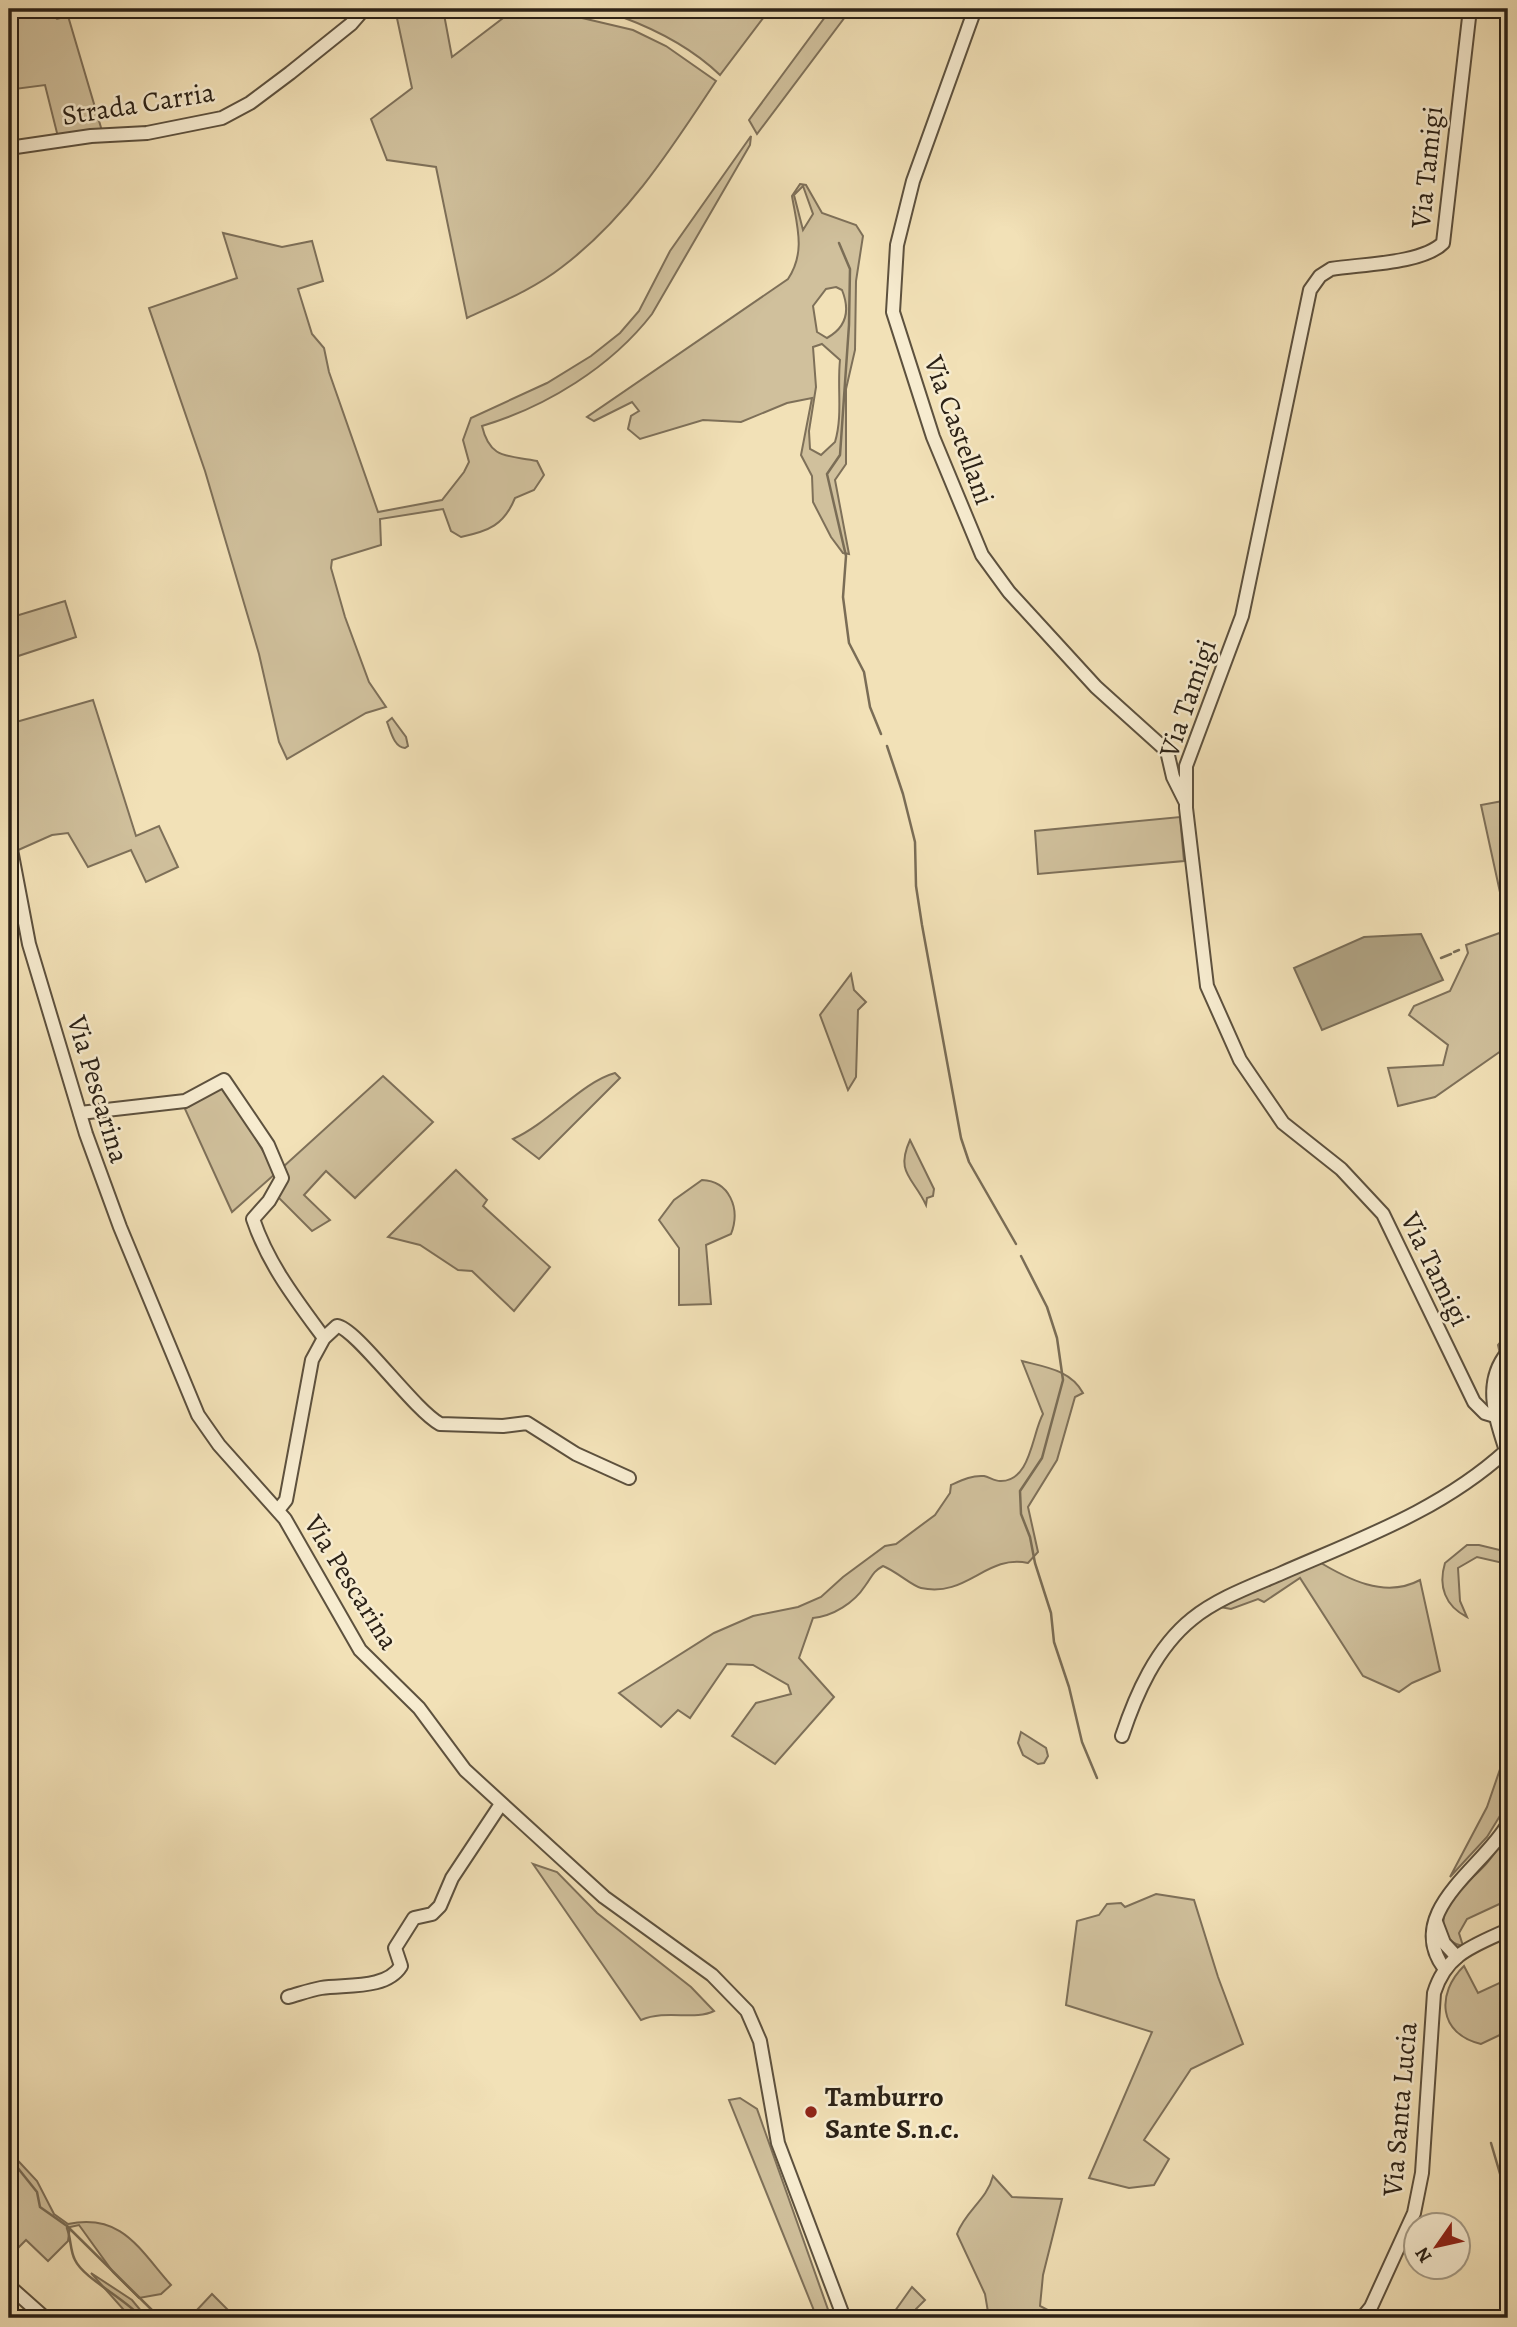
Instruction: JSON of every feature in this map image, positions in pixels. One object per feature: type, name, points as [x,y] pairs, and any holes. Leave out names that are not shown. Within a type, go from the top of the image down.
[{"type":"street","name":"Strada Carria","points":[[9,148],[91,136],[147,133],[222,118],[250,103],[290,74],[351,24],[364,9]]},
{"type":"street","name":"Via Castellani","points":[[975,9],[913,181],[897,245],[892,312],[933,437],[982,555],[1009,592],[1097,687],[1167,751],[1173,777],[1186,803]]},
{"type":"street","name":"Via Tamigi","points":[[1470,9],[1443,243],[1420,257],[1331,269],[1320,276],[1310,290],[1268,480],[1251,579],[1229,654],[1186,766],[1186,803],[1206,986],[1240,1060],[1283,1123],[1340,1169],[1383,1214],[1474,1402],[1485,1413],[1494,1416]]},
{"type":"street","name":"Via Pescarina","points":[[9,839],[29,944],[80,1113],[107,1193],[191,1401],[219,1445],[278,1510],[360,1650],[419,1708],[465,1770],[604,1897],[723,1984],[747,2011],[760,2041],[778,2143],[844,2318]]},
{"type":"street","points":[[80,1113],[185,1101],[224,1080],[268,1145],[282,1178],[269,1201],[253,1219],[258,1234],[268,1258],[324,1338]]},
{"type":"street","points":[[278,1510],[287,1493],[312,1360],[324,1338],[337,1326],[345,1327],[383,1370],[440,1424],[503,1426],[527,1423],[576,1454],[629,1478]]},
{"type":"street","points":[[1122,1736],[1138,1688],[1191,1619],[1232,1595],[1431,1507],[1507,1454],[1494,1416],[1494,1377],[1508,1352]]},
{"type":"street","points":[[288,1997],[323,1988],[372,1982],[398,1971],[401,1966],[395,1948],[397,1940],[414,1918],[432,1914],[440,1906],[452,1878],[501,1804]]},
{"type":"street","points":[[1508,1824],[1500,1838],[1445,1899],[1435,1917],[1432,1942],[1444,1968],[1471,1946],[1508,1930]]},
{"type":"street","points":[[1435,1917],[1444,1943],[1457,1957]]},
{"type":"street","name":"Via Santa Lucia","points":[[1362,2318],[1371,2307],[1415,2213],[1422,2173],[1434,1993],[1444,1968]]},
{"type":"street","points":[[9,2286],[45,2318]]},
{"type":"shaded area","points":[[9,9],[46,9],[57,19],[68,16],[102,131],[58,137],[45,85],[15,89],[9,68]]},
{"type":"shaded area","points":[[395,9],[443,9],[452,57],[515,9],[544,9],[633,30],[666,46],[716,81],[647,181],[586,247],[540,282],[467,318],[436,167],[387,160],[371,119],[412,88]]},
{"type":"shaded area","points":[[632,9],[770,9],[720,75],[674,41],[622,17]]},
{"type":"shaded area","points":[[831,9],[851,9],[757,134],[749,120]]},
{"type":"shaded area","points":[[751,136],[750,145],[652,314],[636,333],[576,383],[530,408],[482,426],[485,437],[495,450],[509,456],[537,461],[544,475],[534,490],[515,498],[506,515],[494,525],[461,537],[451,531],[443,509],[380,519],[381,545],[332,560],[331,568],[345,617],[369,682],[386,707],[366,713],[287,759],[279,742],[259,654],[205,471],[149,308],[237,278],[223,233],[282,247],[312,241],[323,281],[298,289],[312,334],[324,348],[329,372],[378,512],[442,500],[469,462],[463,440],[471,418],[547,383],[591,356],[620,333],[639,311],[670,251]]},
{"type":"shaded area","points":[[800,184],[806,185],[822,213],[856,225],[863,236],[856,281],[855,350],[846,389],[846,464],[835,480],[849,554],[843,553],[831,537],[813,502],[812,476],[801,455],[812,398],[787,403],[741,422],[703,420],[640,439],[628,429],[631,416],[639,411],[632,402],[594,421],[587,417],[788,279],[797,259],[799,239],[792,196]],"holes":[[[803,186],[813,214],[803,230],[794,195]],[[836,287],[842,290],[846,304],[843,323],[827,338],[817,332],[813,306],[826,289]],[[822,344],[840,360],[837,432],[835,442],[821,455],[810,449],[809,431],[816,387],[813,347]]]},
{"type":"shaded area","points":[[65,601],[76,637],[9,659],[9,618]]},
{"type":"shaded area","points":[[93,700],[136,836],[159,826],[178,867],[146,882],[131,850],[88,867],[68,833],[52,835],[16,851],[9,816],[9,724]]},
{"type":"shaded area","points":[[392,718],[406,737],[408,746],[405,748],[398,745],[392,734],[387,722]]},
{"type":"shaded area","points":[[1508,800],[1508,929],[1481,805]]},
{"type":"shaded area","points":[[1180,817],[1184,861],[1038,874],[1035,831]]},
{"type":"shaded area","points":[[1508,930],[1508,1046],[1435,1097],[1398,1106],[1388,1068],[1443,1065],[1448,1045],[1409,1015],[1414,1006],[1450,991],[1468,953],[1466,945]]},
{"type":"shaded area","points":[[1421,934],[1443,980],[1322,1030],[1294,968],[1364,937]]},
{"type":"shaded area","points":[[851,974],[854,990],[866,1002],[858,1010],[856,1077],[848,1090],[820,1015]]},
{"type":"shaded area","points":[[615,1073],[620,1078],[539,1159],[513,1139],[590,1085]]},
{"type":"shaded area","points":[[383,1076],[433,1122],[355,1198],[326,1171],[304,1195],[330,1220],[312,1231],[277,1196],[283,1167]]},
{"type":"shaded area","points":[[224,1085],[276,1173],[232,1212],[185,1109]]},
{"type":"shaded area","points":[[910,1140],[934,1189],[933,1196],[927,1198],[926,1205],[905,1168],[904,1160]]},
{"type":"shaded area","points":[[456,1170],[487,1200],[483,1206],[550,1267],[514,1311],[472,1271],[458,1270],[420,1245],[388,1237]]},
{"type":"shaded area","points":[[702,1180],[719,1185],[726,1191],[733,1206],[734,1224],[731,1234],[706,1245],[711,1304],[679,1305],[679,1248],[659,1220],[674,1200]]},
{"type":"shaded area","points":[[1508,1333],[1508,1437],[1502,1419],[1506,1381],[1498,1345]]},
{"type":"shaded area","points":[[1022,1361],[1064,1374],[1078,1385],[1083,1393],[1075,1397],[1057,1460],[1028,1507],[1038,1552],[1028,1563],[1000,1565],[951,1587],[937,1589],[917,1587],[883,1566],[849,1603],[828,1615],[813,1618],[799,1658],[834,1697],[775,1764],[732,1736],[756,1703],[791,1694],[788,1685],[753,1665],[727,1664],[690,1718],[678,1710],[661,1727],[619,1693],[714,1633],[753,1616],[798,1607],[821,1597],[885,1546],[896,1544],[935,1515],[950,1493],[951,1485],[975,1476],[1000,1481],[1018,1474],[1029,1455],[1043,1414]]},
{"type":"shaded area","points":[[1467,1545],[1508,1552],[1507,1562],[1477,1557],[1458,1568],[1460,1601],[1467,1617],[1453,1607],[1445,1594],[1442,1580],[1445,1563]]},
{"type":"shaded area","points":[[1316,1560],[1353,1580],[1380,1587],[1393,1588],[1420,1580],[1440,1671],[1399,1692],[1363,1676],[1300,1578],[1264,1602],[1258,1599],[1231,1609],[1220,1607]]},
{"type":"shaded area","points":[[1021,1732],[1046,1748],[1048,1756],[1044,1763],[1038,1764],[1023,1755],[1018,1743]]},
{"type":"shaded area","points":[[1508,1746],[1506,1806],[1487,1837],[1450,1877],[1487,1807]]},
{"type":"shaded area","points":[[1508,1833],[1508,1900],[1467,1919],[1459,1933],[1463,1946],[1456,1944],[1449,1939],[1444,1929],[1446,1910],[1457,1893],[1489,1860]]},
{"type":"shaded area","points":[[533,1864],[557,1872],[597,1913],[691,1987],[714,2011],[698,2015],[661,2015],[641,2020]]},
{"type":"shaded area","points":[[1156,1894],[1194,1900],[1243,2044],[1191,2069],[1144,2140],[1169,2159],[1154,2185],[1129,2188],[1089,2178],[1152,2032],[1066,2005],[1077,1921],[1099,1915],[1107,1904],[1121,1903],[1125,1907]]},
{"type":"shaded area","points":[[1464,1966],[1478,1993],[1508,1979],[1508,2024],[1501,2029],[1504,2033],[1481,2044],[1456,2031],[1449,2022],[1446,2011],[1449,1988]]},
{"type":"shaded area","points":[[740,2098],[757,2109],[831,2318],[817,2318],[729,2100]]},
{"type":"shaded area","points":[[9,2151],[37,2181],[54,2214],[68,2224],[87,2222],[116,2229],[139,2247],[171,2285],[161,2294],[139,2298],[113,2272],[79,2225],[70,2227],[68,2241],[48,2261],[26,2240],[9,2257]]},
{"type":"shaded area","points":[[993,2176],[1012,2197],[1062,2199],[1043,2275],[1040,2306],[1063,2318],[989,2318],[985,2294],[957,2234],[986,2192]]},
{"type":"shaded area","points":[[91,2273],[132,2300],[147,2318],[131,2318]]},
{"type":"shaded area","points":[[912,2287],[925,2300],[916,2309],[914,2318],[890,2318]]},
{"type":"shaded area","points":[[212,2294],[236,2318],[200,2318],[195,2312]]},
{"type":"waterway","points":[[839,243],[850,269],[849,325],[840,455],[827,474],[846,556],[843,597],[849,643],[864,672],[870,707],[881,734]]},
{"type":"waterway","points":[[887,746],[915,842],[916,886],[922,925],[961,1138],[969,1162],[1016,1244]]},
{"type":"waterway","points":[[1454,952],[1459,950]]},
{"type":"waterway","points":[[1441,958],[1451,954]]},
{"type":"waterway","points":[[1021,1256],[1047,1307],[1057,1338],[1063,1380],[1042,1458],[1020,1491],[1021,1514],[1051,1613],[1054,1642],[1069,1687],[1082,1742],[1097,1778]]},
{"type":"waterway","points":[[1491,2143],[1508,2201]]},
{"type":"waterway","points":[[9,2157],[37,2192],[40,2207],[67,2226],[160,2318]]},
{"type":"waterway","points":[[67,2228],[73,2256],[80,2267],[142,2318]]},
{"type":"place","name":"Tamburro Sante S.n.c.","points":[[811,2112]]}]
